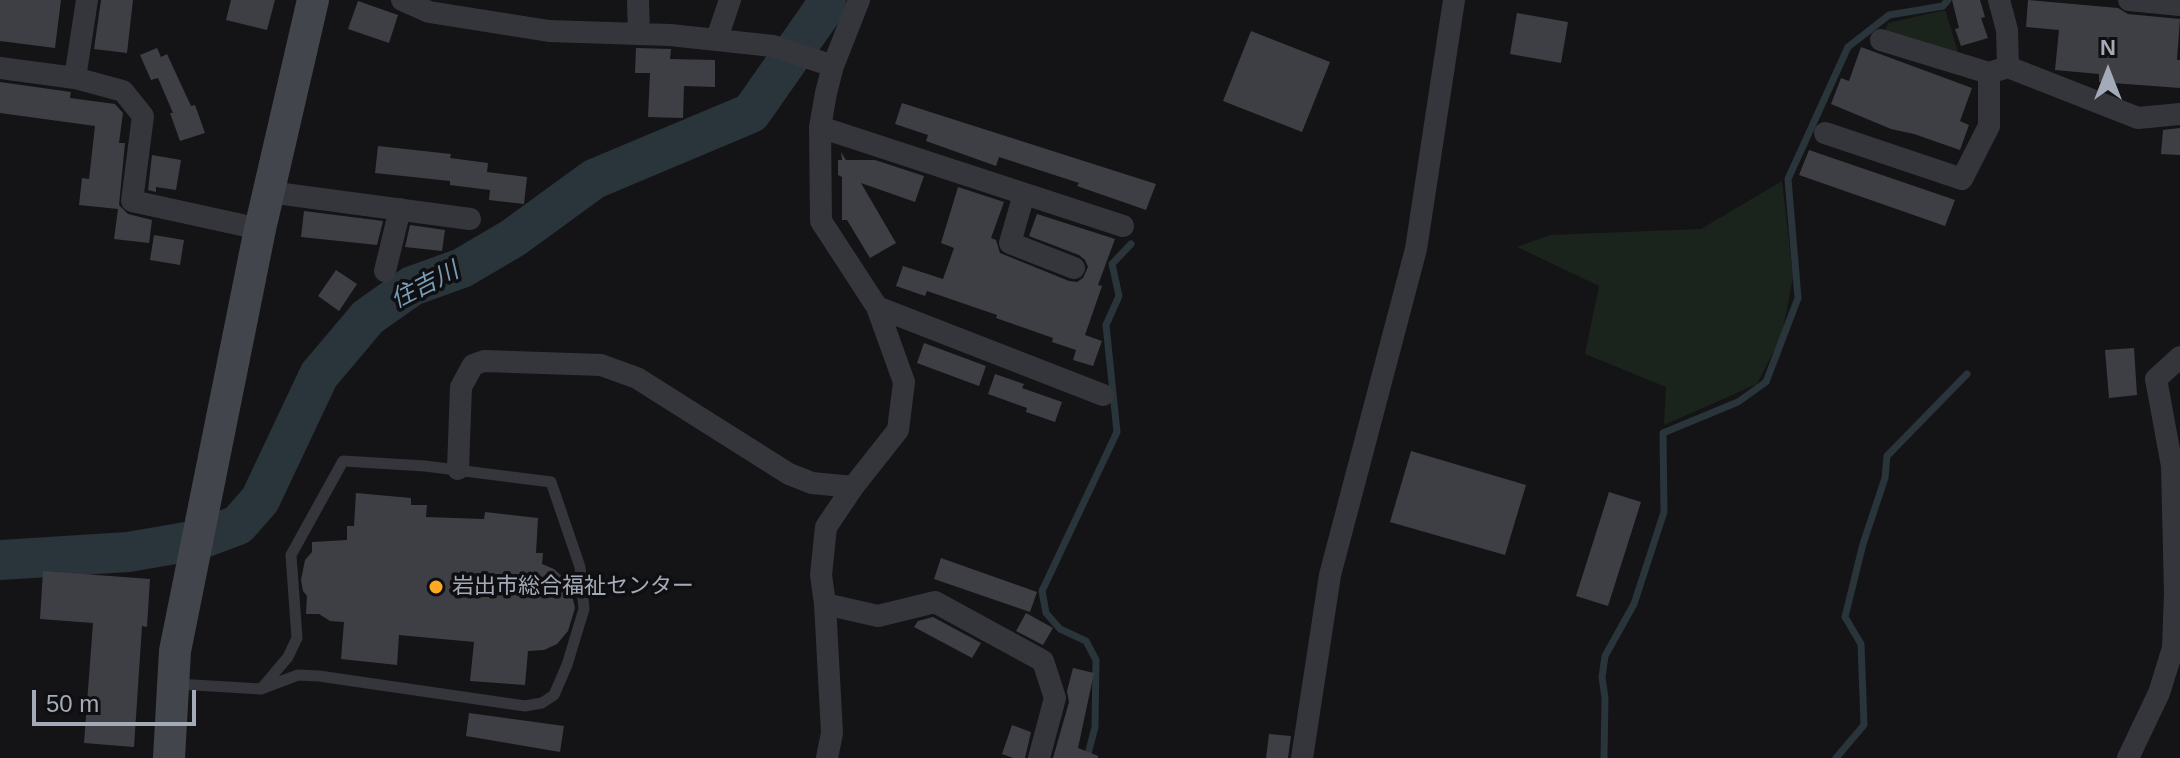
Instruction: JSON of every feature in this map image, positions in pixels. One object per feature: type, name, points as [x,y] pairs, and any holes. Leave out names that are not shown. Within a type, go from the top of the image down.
[{"type":"street","points":[[75,78],[87,0]]},
{"type":"street","points":[[169,758],[175,651],[260,229],[313,0]]},
{"type":"street","points":[[402,0],[429,12],[549,31],[717,38],[773,46],[833,66]]},
{"type":"street","points":[[638,0],[639,34]]},
{"type":"street","points":[[717,38],[730,0]]},
{"type":"street","points":[[827,758],[832,733],[821,575],[826,527],[898,430],[904,382],[877,307],[821,221],[820,127],[833,66],[859,0]]},
{"type":"street","points":[[1302,758],[1330,575],[1416,249],[1454,0]]},
{"type":"street","points":[[1825,133],[1962,179],[1989,126],[2007,30],[1999,0]]},
{"type":"street","points":[[2129,0],[2180,5]]},
{"type":"street","points":[[1881,40],[1998,70],[2138,118],[2180,114]]},
{"type":"street","points":[[0,68],[75,78],[123,91],[143,116],[132,201],[260,229]]},
{"type":"street","points":[[820,127],[1123,226]]},
{"type":"street","points":[[269,192],[470,219]]},
{"type":"street","points":[[1024,194],[1010,243],[1074,268]]},
{"type":"street","points":[[385,271],[400,209]]},
{"type":"street","points":[[877,307],[1103,395]]},
{"type":"street","points":[[2128,758],[2159,693],[2173,648],[2172,466],[2156,379],[2180,357]]},
{"type":"street","points":[[458,469],[461,387],[473,365],[484,361],[601,365],[637,378],[789,474],[812,483],[853,487]]},
{"type":"street","points":[[825,604],[878,616],[935,602],[1043,661],[1055,698],[1039,758]]},
{"type":"lane","points":[[172,684],[261,689],[298,675],[319,676],[525,706],[542,703],[554,695],[584,609],[580,567],[551,482],[458,469],[343,461],[291,555],[297,638],[288,657],[261,689]]},
{"type":"shaded area","points":[[1945,10],[1959,55],[1885,31],[1888,23]]},
{"type":"shaded area","points":[[1782,181],[1793,277],[1782,335],[1757,384],[1664,425],[1666,387],[1585,354],[1599,286],[1517,247],[1550,235],[1701,229]]},
{"type":"building","points":[[0,0],[61,0],[55,48],[0,41]]},
{"type":"building","points":[[101,0],[133,0],[127,53],[94,49]]},
{"type":"building","points":[[231,0],[275,0],[267,30],[226,20]]},
{"type":"building","points":[[1952,0],[1980,0],[1985,17],[1981,18],[1988,38],[1961,46],[1955,29],[1959,28]]},
{"type":"building","points":[[2028,0],[2118,8],[2128,14],[2180,19],[2177,60],[2180,60],[2180,88],[2099,82],[2099,74],[2055,70],[2059,30],[2026,27]]},
{"type":"building","points":[[358,1],[398,15],[389,43],[348,29]]},
{"type":"building","points":[[1517,13],[1568,22],[1561,63],[1510,54]]},
{"type":"building","points":[[1251,31],[1330,62],[1302,132],[1223,101]]},
{"type":"building","points":[[1861,47],[1972,88],[1960,121],[1969,125],[1960,150],[1891,129],[1831,104],[1841,78],[1849,81]]},
{"type":"building","points":[[157,48],[161,57],[167,54],[191,106],[195,105],[205,133],[180,141],[170,113],[173,113],[158,78],[151,80],[140,55]]},
{"type":"building","points":[[636,48],[671,49],[670,59],[715,60],[715,87],[684,86],[683,118],[648,117],[650,73],[635,73]]},
{"type":"building","points":[[0,82],[71,92],[70,98],[115,104],[123,113],[119,143],[125,143],[119,205],[128,214],[152,220],[149,243],[114,239],[118,209],[79,205],[82,178],[89,179],[95,126],[0,113]]},
{"type":"building","points":[[902,103],[1156,184],[1146,210],[1077,186],[1079,183],[999,157],[996,166],[926,141],[928,135],[895,124]]},
{"type":"building","points":[[2180,128],[2180,155],[2161,154],[2163,130]]},
{"type":"building","points":[[378,146],[451,154],[450,158],[488,163],[487,172],[527,177],[524,204],[489,200],[490,190],[450,185],[450,181],[375,173]]},
{"type":"building","points":[[1809,150],[1955,200],[1945,226],[1799,175]]},
{"type":"building","points":[[841,152],[846,160],[875,160],[924,176],[915,202],[861,183],[896,243],[870,258],[847,220],[842,220],[842,177],[838,175]]},
{"type":"building","points":[[152,155],[181,160],[176,190],[156,187],[156,192],[148,190]]},
{"type":"building","points":[[958,187],[1004,202],[991,238],[996,240],[1000,253],[1069,281],[1077,282],[1083,278],[1088,267],[1085,260],[1029,236],[1037,214],[1115,239],[1098,285],[1102,286],[1085,335],[1102,341],[1093,366],[1073,360],[1076,350],[1052,342],[1053,338],[996,318],[997,315],[927,291],[925,296],[896,286],[903,266],[943,279],[954,248],[941,243]]},
{"type":"building","points":[[304,211],[383,221],[377,245],[301,237]]},
{"type":"building","points":[[410,225],[445,230],[442,251],[405,247]]},
{"type":"building","points":[[154,235],[184,240],[180,265],[150,260]]},
{"type":"building","points":[[336,270],[357,284],[339,311],[318,296]]},
{"type":"building","points":[[924,343],[986,366],[979,386],[917,363]]},
{"type":"building","points":[[2134,348],[2137,395],[2109,398],[2105,350]]},
{"type":"building","points":[[995,374],[1024,384],[1022,388],[1062,402],[1055,422],[988,394]]},
{"type":"building","points":[[1411,451],[1526,485],[1505,555],[1390,522]]},
{"type":"building","points":[[1609,492],[1641,502],[1608,606],[1576,596]]},
{"type":"building","name":"岩出市総合福祉センター","points":[[356,493],[411,498],[411,505],[427,505],[426,517],[484,519],[485,512],[538,518],[536,553],[543,553],[542,564],[554,569],[569,583],[575,608],[568,631],[557,644],[544,650],[528,651],[525,685],[470,681],[474,642],[399,635],[397,665],[341,659],[344,622],[330,621],[319,614],[306,614],[307,596],[301,580],[305,560],[312,552],[312,542],[347,540],[347,526],[354,526]]},
{"type":"building","points":[[941,558],[1037,592],[1030,612],[934,579]]},
{"type":"building","points":[[43,571],[150,579],[147,627],[142,626],[134,747],[84,743],[93,623],[40,619]]},
{"type":"building","points":[[1026,613],[1053,628],[1043,645],[1016,631]]},
{"type":"building","points":[[933,617],[981,643],[972,658],[914,627],[918,621]]},
{"type":"building","points":[[1073,668],[1094,673],[1078,748],[1098,758],[1053,758],[1069,702],[1067,691]]},
{"type":"building","points":[[469,713],[564,726],[560,752],[466,736]]},
{"type":"building","points":[[1012,725],[1031,732],[1025,758],[1002,754]]},
{"type":"building","points":[[1269,734],[1291,736],[1288,758],[1266,758]]},
{"type":"waterway","name":"住吉川","points":[[0,560],[128,552],[198,540],[238,525],[260,500],[319,375],[368,317],[412,286],[462,268],[513,238],[594,179],[751,113],[823,10],[826,0]]},
{"type":"waterway","points":[[1604,758],[1605,698],[1602,677],[1605,656],[1634,604],[1664,512],[1663,433],[1738,402],[1766,382],[1798,298],[1788,179],[1848,47],[1889,15],[1943,6],[1948,0]]},
{"type":"waterway","points":[[1087,758],[1095,727],[1096,660],[1086,641],[1060,629],[1046,613],[1042,591],[1117,432],[1106,325],[1119,296],[1112,264],[1131,244]]},
{"type":"waterway","points":[[1836,758],[1864,725],[1861,644],[1845,617],[1863,544],[1885,478],[1887,456],[1967,374]]},
{"type":"place","name":"岩出市総合福祉センター","points":[[436,587]]}]
